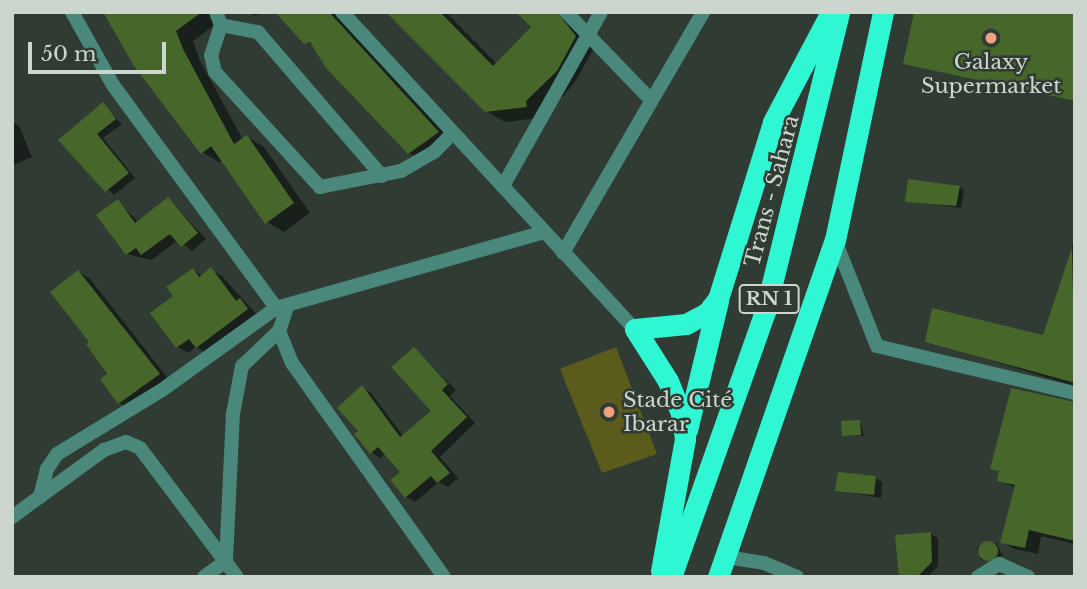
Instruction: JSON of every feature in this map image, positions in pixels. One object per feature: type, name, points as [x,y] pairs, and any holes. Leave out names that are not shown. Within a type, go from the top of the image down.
[{"type":"highway","points":[[659,577],[681,479],[685,439],[718,299],[773,122],[831,12]]},
{"type":"highway","name":"Trans - Sahara","points":[[671,577],[765,312],[839,12]]},
{"type":"highway","name":"RN 1","points":[[718,577],[835,240],[883,12]]},
{"type":"highway","points":[[685,439],[681,413],[668,381],[635,329],[686,324],[707,313],[718,299]]},
{"type":"street","points":[[72,12],[113,85],[282,307],[279,331],[292,363],[444,577]]},
{"type":"street","points":[[342,12],[635,329]]},
{"type":"street","points":[[566,12],[651,100]]},
{"type":"street","points":[[503,186],[601,12]]},
{"type":"street","points":[[563,253],[703,12]]},
{"type":"street","points":[[382,176],[258,32],[218,19],[211,55],[215,72],[312,183],[329,189],[382,176],[401,171],[433,152],[453,132]]},
{"type":"street","points":[[40,496],[47,469],[57,454],[162,390],[282,307],[544,232]]},
{"type":"street","points":[[835,240],[877,346],[1075,393]]},
{"type":"street","points":[[226,561],[236,384],[246,359],[279,331]]},
{"type":"street","points":[[12,517],[104,450],[126,442],[140,448],[237,577]]},
{"type":"street","points":[[726,556],[764,564],[797,577]]},
{"type":"street","points":[[204,577],[226,561]]},
{"type":"street","points":[[978,577],[999,571],[1028,577]]},
{"type":"shaded area","name":"Stade Cité Ibarar","points":[[616,347],[657,454],[602,473],[560,369]]},
{"type":"building","points":[[103,12],[202,12],[176,31],[183,49],[234,144],[247,135],[294,203],[265,224],[211,146],[201,154],[134,66]]},
{"type":"building","points":[[275,12],[329,12],[439,132],[408,154],[326,68],[310,42],[304,44]]},
{"type":"building","points":[[386,12],[440,12],[493,66],[531,27],[516,12],[557,12],[576,36],[557,71],[526,101],[527,107],[485,112]]},
{"type":"building","name":"Galaxy Supermarket","points":[[914,12],[1075,12],[1075,101],[903,64]]},
{"type":"building","points":[[103,102],[116,119],[97,134],[129,173],[105,192],[58,140]]},
{"type":"building","points":[[908,179],[960,186],[956,206],[905,202]]},
{"type":"building","points":[[168,197],[198,233],[181,247],[170,234],[141,255],[136,248],[126,255],[96,215],[118,199],[135,223]]},
{"type":"building","points":[[1072,247],[1075,383],[925,342],[932,308],[1043,335]]},
{"type":"building","points":[[211,267],[236,301],[240,298],[248,309],[196,348],[189,339],[176,348],[150,313],[173,296],[166,287],[193,268],[199,277]]},
{"type":"building","points":[[78,270],[160,374],[118,404],[100,379],[107,374],[86,344],[89,342],[50,292]]},
{"type":"building","points":[[414,347],[448,384],[442,390],[467,417],[431,451],[450,473],[437,483],[431,476],[405,498],[390,480],[400,472],[378,447],[370,454],[354,434],[358,431],[337,408],[362,385],[400,437],[431,411],[391,367]]},
{"type":"building","points":[[1011,388],[1075,402],[1075,541],[1029,530],[1025,548],[1000,543],[1015,485],[997,481],[999,471],[990,469]]},
{"type":"building","points":[[860,420],[861,435],[842,436],[841,421]]},
{"type":"building","points":[[838,472],[876,476],[874,495],[835,491]]},
{"type":"building","points":[[931,532],[932,562],[917,577],[899,577],[895,535]]},
{"type":"building","points":[[988,541],[995,544],[998,551],[995,558],[988,561],[981,558],[978,551],[981,544]]},
{"type":"place","name":"Galaxy Supermarket","points":[[991,38]]},
{"type":"place","name":"Stade Cité Ibarar","points":[[609,412]]}]
